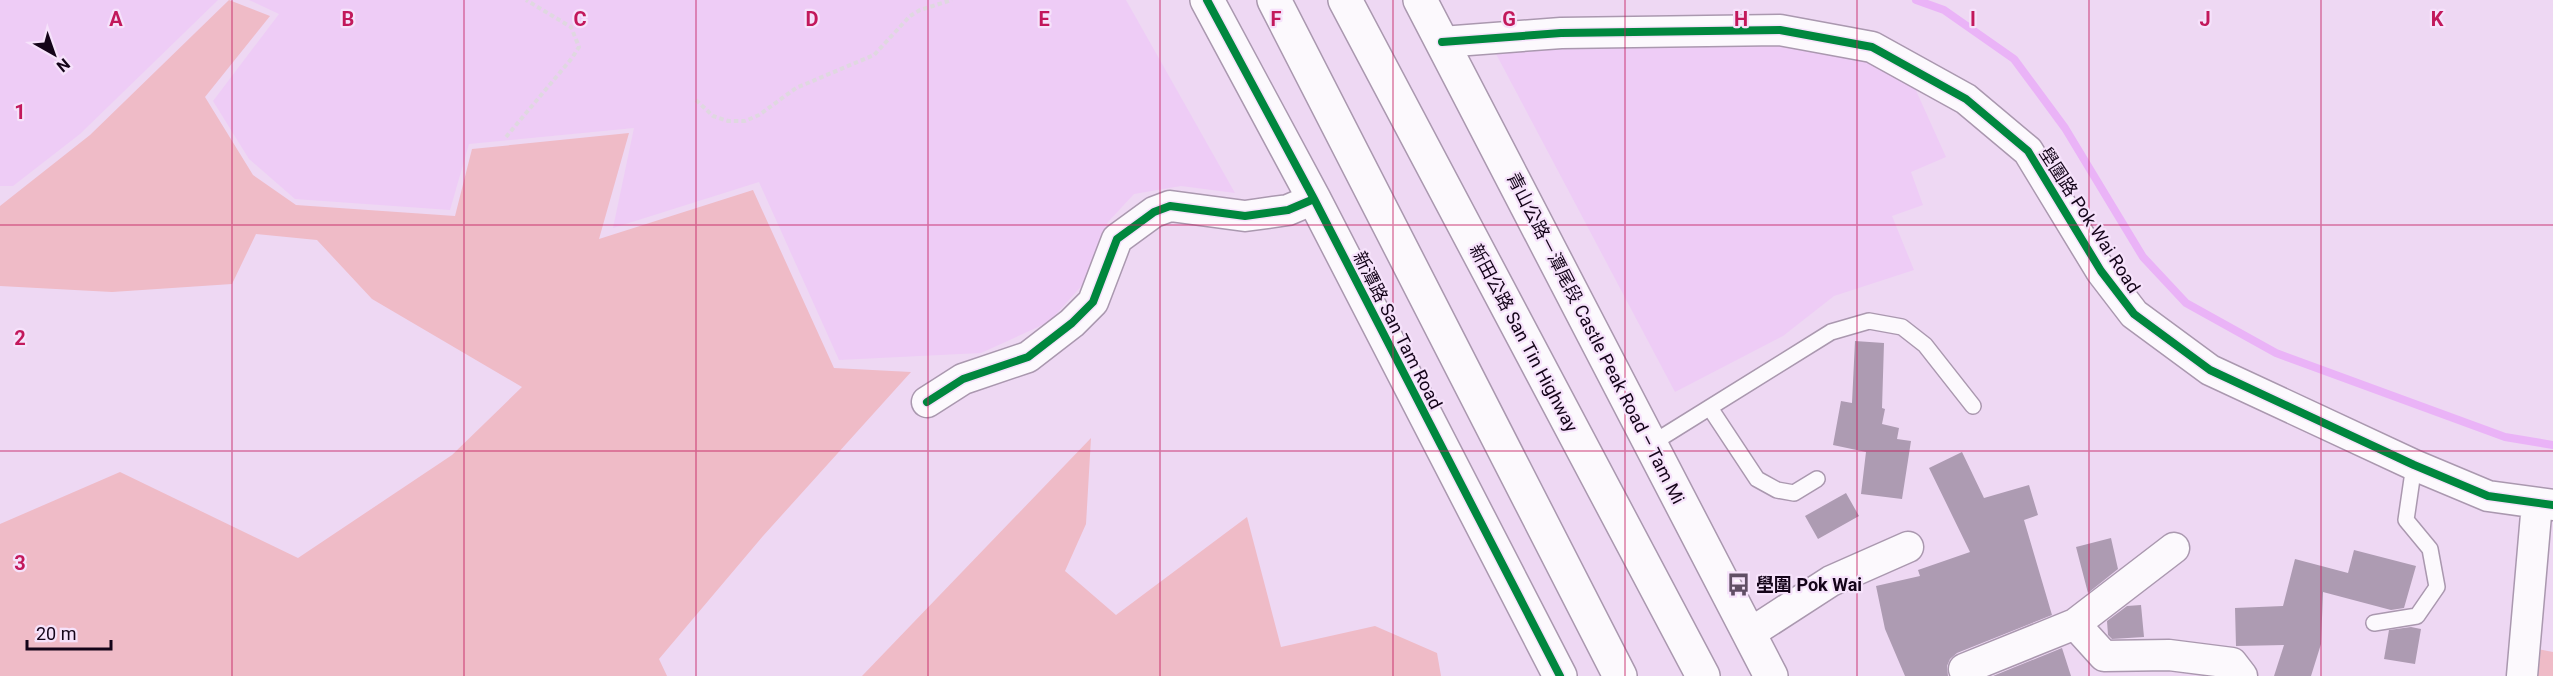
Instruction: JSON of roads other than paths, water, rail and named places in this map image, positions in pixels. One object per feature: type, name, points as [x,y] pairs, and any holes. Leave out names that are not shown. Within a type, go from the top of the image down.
[{"type":"main road","name":"新潭路 San Tam Road","points":[[1207,0],[1314,199],[1560,676]]},
{"type":"main road","points":[[1274,0],[1620,676]]},
{"type":"main road","name":"新田公路 San Tin Highway","points":[[1345,0],[1703,676]]},
{"type":"main road","name":"青山公路－潭尾段 Castle Peak Road – Tam Mi","points":[[1420,0],[1771,676]]},
{"type":"street","name":"壆圍路 Pok Wai Road","points":[[1442,42],[1561,33],[1780,30],[1872,47],[1966,99],[2028,151],[2101,272],[2134,314],[2210,370],[2414,465],[2488,496],[2545,504]]},
{"type":"street","points":[[927,402],[963,379],[1028,357],[1072,323],[1093,302],[1117,239],[1154,212],[1170,206],[1245,216],[1288,210],[1314,199]]},
{"type":"street","points":[[2522,676],[2545,504]]},
{"type":"street","points":[[1749,634],[1831,581],[1908,547]]},
{"type":"street","points":[[1967,676],[1964,669],[2075,624],[2174,548]]},
{"type":"street","points":[[2075,624],[2104,656],[2169,655],[2232,663],[2242,676]]},
{"type":"lane","points":[[1651,444],[1831,332],[1869,321],[1902,327],[1925,345],[1973,406]]},
{"type":"lane","points":[[1710,408],[1757,479],[1777,490],[1794,493],[1817,479]]},
{"type":"lane","points":[[2374,623],[2417,616],[2437,587],[2430,549],[2406,520],[2414,465]]},
{"type":"waterway","points":[[1916,0],[1944,10],[2014,59],[2065,128],[2143,257],[2186,303],[2276,353],[2505,437],[2553,445]]},
{"type":"place","name":"壆圍 Pok Wai","points":[[1738,584]]}]
